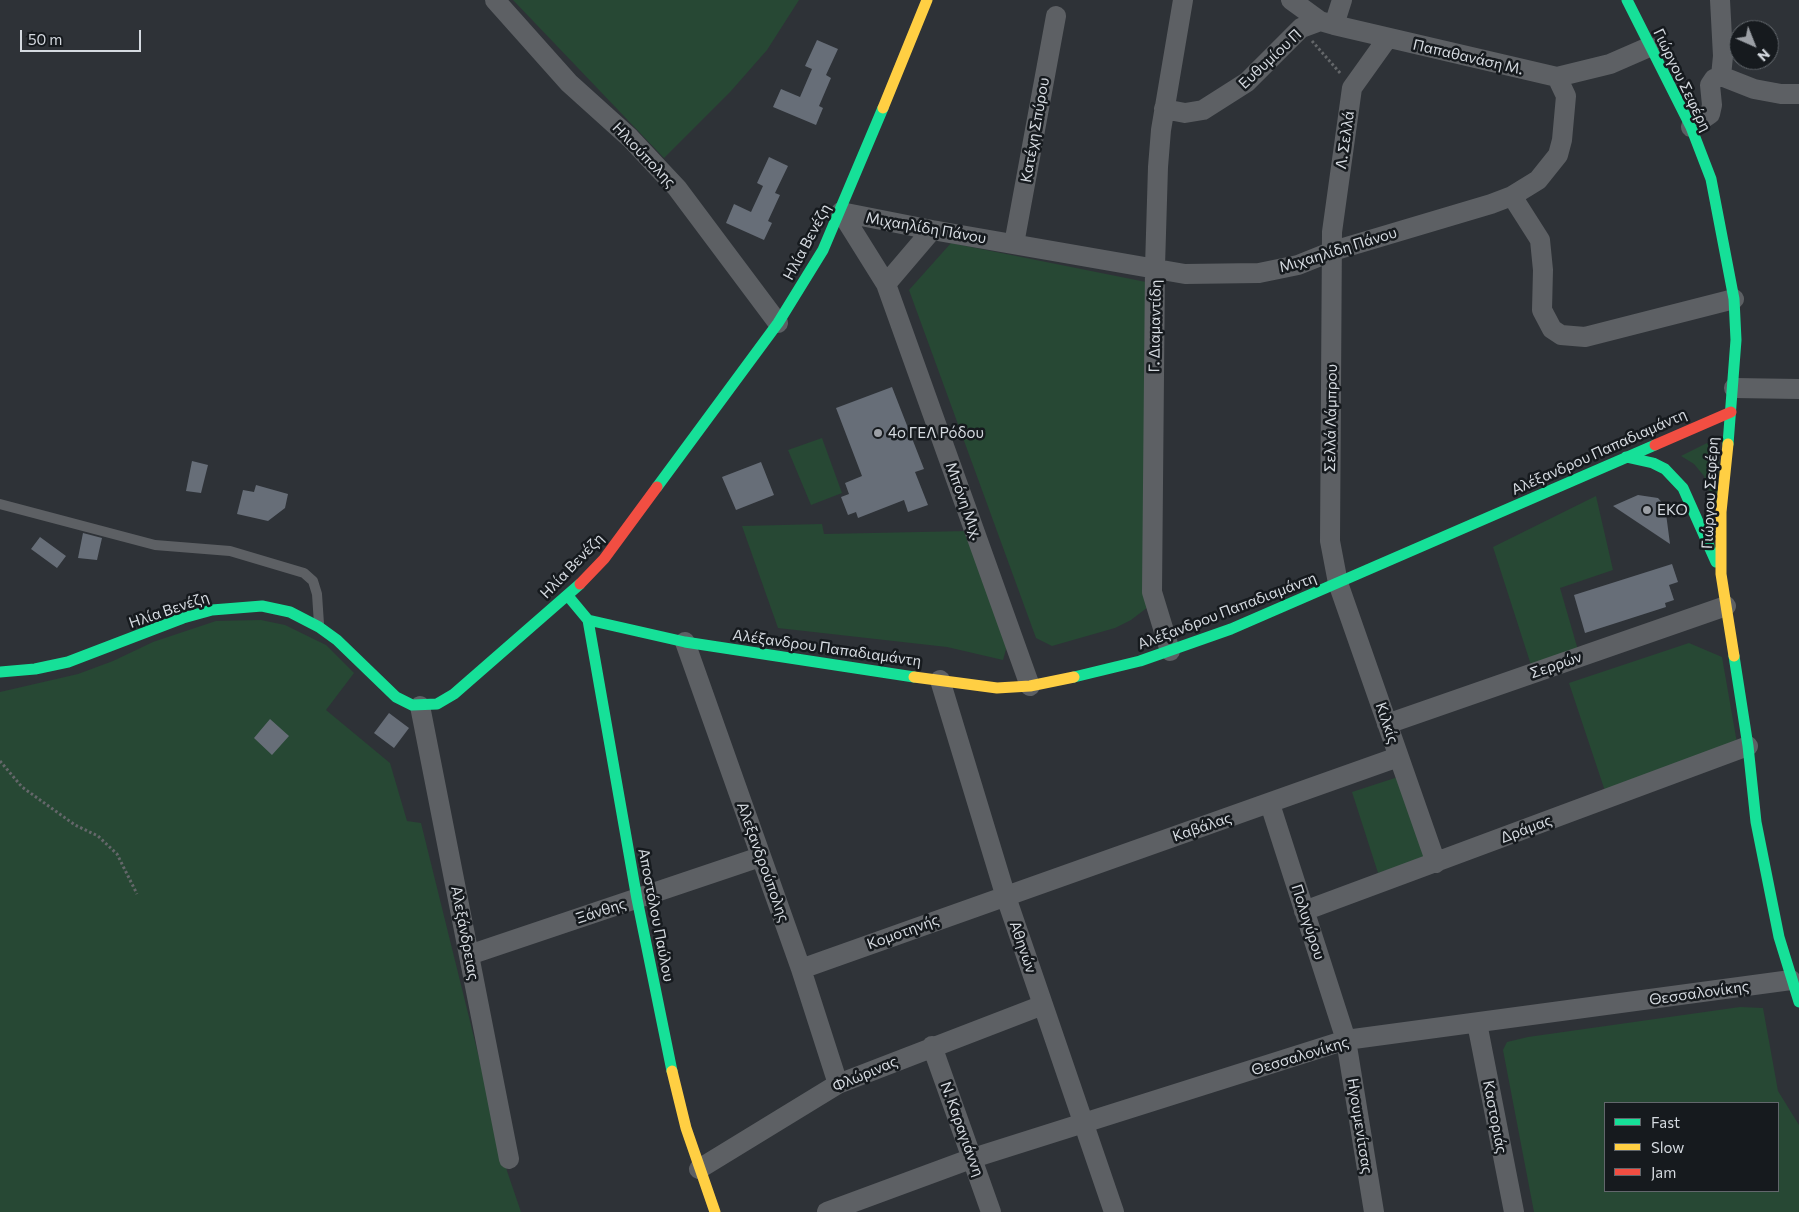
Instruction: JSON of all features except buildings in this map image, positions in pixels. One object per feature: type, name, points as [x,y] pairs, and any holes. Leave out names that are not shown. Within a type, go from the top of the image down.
[{"type":"street","name":"Ηλιούπολης","points":[[495,0],[569,83],[630,138],[677,188],[778,323]]},
{"type":"street","name":"Ηλία Βενέζη","points":[[0,672],[35,669],[68,662],[183,618],[231,607],[262,606],[303,617],[319,627],[337,640],[396,697],[420,706],[437,704],[454,694],[568,596],[604,558],[778,323],[823,250],[841,212],[927,0]]},
{"type":"street","name":"Γ. Διαμαντίδη","points":[[1170,651],[1152,592],[1155,267],[1158,167],[1164,109],[1183,0]]},
{"type":"street","name":"Παπαθανάση Μ.","points":[[1290,0],[1327,23],[1388,39],[1557,77],[1610,64],[1650,47]]},
{"type":"street","points":[[1327,23],[1342,0]]},
{"type":"street","name":"Γιώργου Σεφέρη","points":[[1627,0],[1691,127],[1711,179],[1734,299],[1736,340],[1734,388],[1721,512],[1721,574],[1748,746],[1756,822],[1779,937],[1799,1002]]},
{"type":"street","points":[[1720,0],[1723,56],[1720,76]]},
{"type":"street","name":"Κατέχη Σπύρου","points":[[1014,244],[1056,16]]},
{"type":"street","name":"Ευθυμίου Π","points":[[1164,109],[1185,113],[1203,110],[1247,82],[1301,28],[1327,23]]},
{"type":"street","name":"Λ. Σελλά","points":[[1333,252],[1332,232],[1352,88],[1388,39]]},
{"type":"street","points":[[1691,127],[1710,114],[1712,105],[1710,85],[1714,79],[1720,76],[1754,89],[1781,94],[1799,94]]},
{"type":"street","name":"Μιχαηλίδη Πάνου","points":[[841,212],[932,230],[1155,267],[1185,274],[1259,273],[1298,265],[1333,252],[1512,196],[1538,180],[1558,154],[1566,114],[1566,96],[1557,77]]},
{"type":"street","points":[[1512,196],[1540,240],[1543,270],[1542,310],[1552,329],[1561,335],[1585,337],[1734,299]]},
{"type":"street","name":"Μπόνη Μιχ.","points":[[841,212],[886,284],[1030,686]]},
{"type":"street","points":[[886,284],[932,230]]},
{"type":"street","name":"Σελλά Λάμπρου","points":[[1333,252],[1330,541],[1338,583]]},
{"type":"street","points":[[1734,388],[1799,389]]},
{"type":"street","name":"Αλέξανδρου Παπαδιαμάντη","points":[[588,620],[684,642],[997,688],[1030,686],[1092,674],[1170,651],[1231,629],[1731,412]]},
{"type":"street","points":[[1626,457],[1653,462],[1665,469],[1683,488],[1721,574]]},
{"type":"street","name":"Κιλκίς","points":[[1338,583],[1436,863]]},
{"type":"street","points":[[568,596],[588,620]]},
{"type":"street","name":"Σερρών","points":[[1387,724],[1726,606]]},
{"type":"street","name":"Αποστόλου Παύλου","points":[[588,620],[637,899],[675,1084],[686,1128],[715,1212]]},
{"type":"street","name":"Αλεξανδρούπολης","points":[[684,642],[801,969],[838,1084]]},
{"type":"street","name":"Αθηνών","points":[[940,680],[1005,894],[1114,1212]]},
{"type":"street","name":"Αλεξάνδρειας","points":[[420,706],[509,1159]]},
{"type":"street","name":"Δράμας","points":[[1304,911],[1748,746]]},
{"type":"street","name":"Καβάλας","points":[[1005,894],[1270,804],[1398,756]]},
{"type":"street","name":"Πολυγύρου","points":[[1270,804],[1346,1040]]},
{"type":"street","name":"Ξάνθης","points":[[469,955],[760,857]]},
{"type":"street","name":"Κομοτηνής","points":[[801,969],[1005,894]]},
{"type":"street","name":"Θεσσαλονίκης","points":[[827,1212],[973,1158],[1346,1040],[1791,980]]},
{"type":"street","name":"Φλώρινας","points":[[699,1169],[838,1084],[932,1046],[1043,1005]]},
{"type":"street","name":"Καστοριάς","points":[[1476,1023],[1514,1212]]},
{"type":"street","name":"Ηγουμενίτσας","points":[[1346,1040],[1374,1212]]},
{"type":"street","name":"Ν. Καραγιάννη","points":[[932,1046],[991,1212]]},
{"type":"lane","points":[[0,504],[156,545],[230,551],[304,573],[313,581],[318,594],[319,627]]},
{"type":"path","points":[[1301,28],[1352,88]]},
{"type":"path","points":[[0,762],[22,787],[75,825],[98,836],[117,854],[137,894]]},
{"type":"green space","points":[[513,0],[799,0],[767,50],[731,91],[664,158]]},
{"type":"green space","points":[[951,243],[1151,283],[1148,607],[1131,620],[1115,628],[1052,646],[1036,638],[909,290]]},
{"type":"green space","points":[[822,438],[842,493],[811,505],[788,450]]},
{"type":"green space","points":[[1707,443],[1719,449],[1717,511],[1704,476],[1694,464],[1681,456]]},
{"type":"green space","points":[[1596,496],[1613,570],[1560,588],[1578,650],[1531,665],[1493,547]]},
{"type":"green space","points":[[822,524],[824,534],[968,531],[1010,635],[1003,660],[947,647],[778,628],[742,526]]},
{"type":"green space","points":[[261,620],[285,625],[326,645],[354,673],[326,710],[390,763],[407,821],[421,823],[507,1171],[521,1212],[0,1212],[0,692],[78,674],[113,661],[153,642],[216,621]]},
{"type":"green space","points":[[1689,643],[1722,657],[1737,743],[1605,791],[1569,683]]},
{"type":"green space","points":[[1401,776],[1427,857],[1378,873],[1352,792]]},
{"type":"green space","points":[[1740,1007],[1763,1008],[1778,1091],[1799,1125],[1799,1212],[1534,1212],[1503,1050],[1507,1042],[1528,1037]]},
{"type":"traffic: fast","points":[[1627,0],[1691,127],[1711,179],[1734,299],[1736,340],[1728,444]]},
{"type":"traffic: fast","points":[[657,487],[778,323],[823,250],[883,108]]},
{"type":"traffic: fast","points":[[1074,677],[1140,661],[1231,629],[1655,445]]},
{"type":"traffic: fast","points":[[1626,457],[1653,463],[1665,469],[1683,488],[1716,562]]},
{"type":"traffic: fast","points":[[0,672],[35,669],[68,662],[183,618],[212,610],[262,606],[290,612],[319,627],[337,640],[396,697],[412,705],[437,704],[454,694],[580,584]]},
{"type":"traffic: fast","points":[[568,596],[588,620],[685,642],[914,677]]},
{"type":"traffic: fast","points":[[588,620],[637,899],[672,1071]]},
{"type":"traffic: fast","points":[[1734,656],[1748,746],[1756,822],[1779,937],[1799,1002]]},
{"type":"traffic: slow","points":[[883,108],[927,0]]},
{"type":"traffic: slow","points":[[1728,444],[1721,512],[1721,574],[1734,656]]},
{"type":"traffic: slow","points":[[914,677],[997,688],[1030,686],[1074,677]]},
{"type":"traffic: slow","points":[[672,1071],[686,1128],[715,1212]]},
{"type":"traffic: jam","points":[[1655,445],[1731,412]]},
{"type":"traffic: jam","points":[[580,584],[604,559],[657,487]]},
{"type":"place","name":"4ο ΓΕΛ Ρόδου","points":[[878,433]]},
{"type":"place","name":"EKO","points":[[1647,510]]}]
